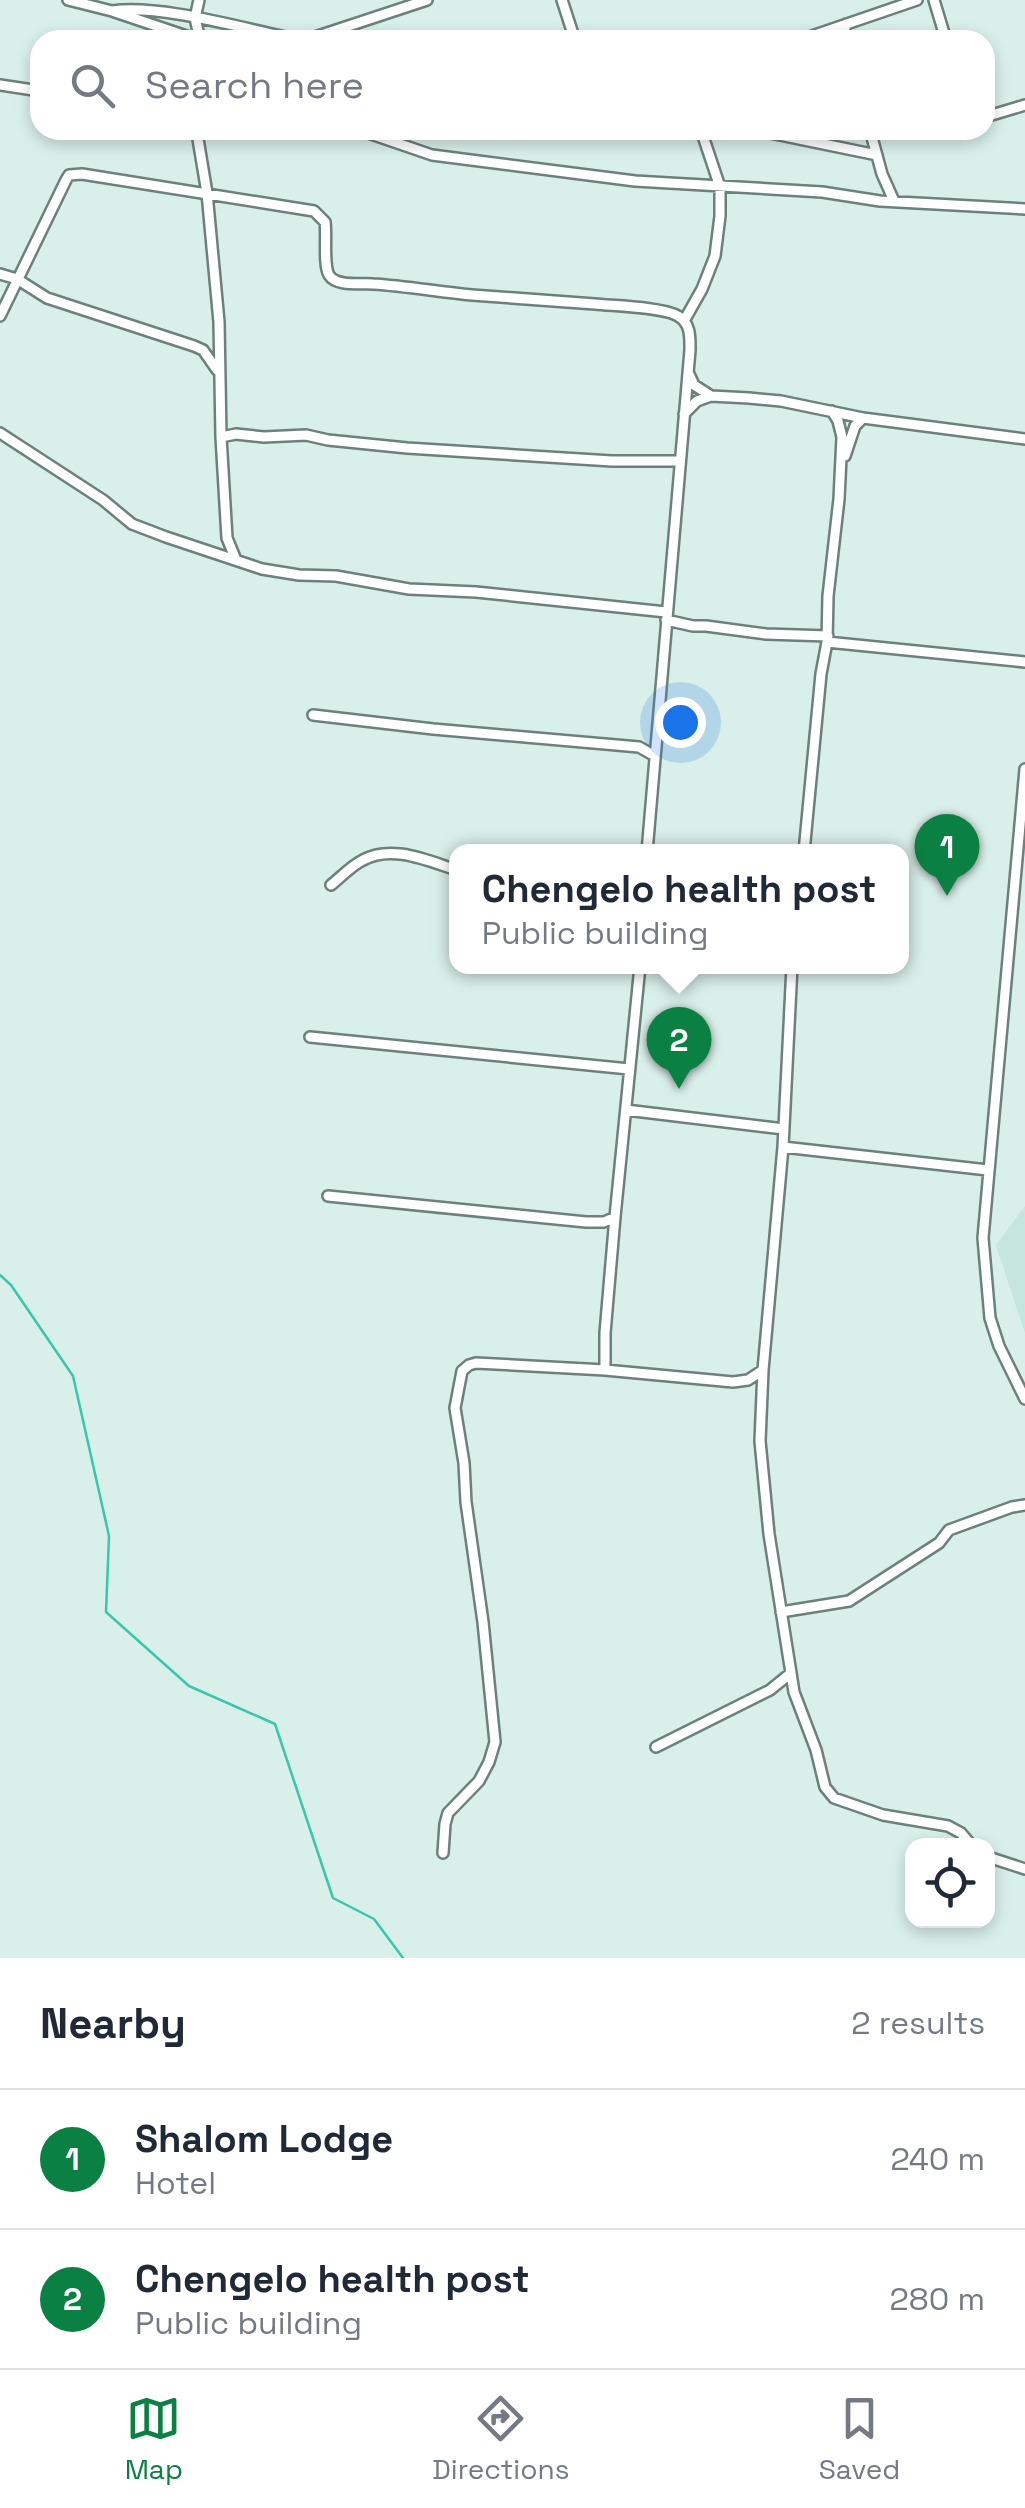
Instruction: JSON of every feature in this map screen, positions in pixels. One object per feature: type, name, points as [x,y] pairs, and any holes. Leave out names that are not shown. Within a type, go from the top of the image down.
[{"type":"street","points":[[68,0],[169,30]]},
{"type":"street","points":[[197,30],[199,0]]},
{"type":"street","points":[[334,30],[426,0]]},
{"type":"street","points":[[562,0],[572,30]]},
{"type":"street","points":[[829,30],[916,0]]},
{"type":"street","points":[[934,0],[943,30]]},
{"type":"street","points":[[112,11],[149,11],[254,30]]},
{"type":"street","points":[[844,30],[846,24]]},
{"type":"street","points":[[0,85],[30,90]]},
{"type":"street","points":[[995,114],[1025,104]]},
{"type":"street","points":[[198,140],[206,179],[219,342],[227,538],[236,560]]},
{"type":"street","points":[[388,140],[432,155],[636,181],[1025,209]]},
{"type":"street","points":[[684,321],[716,256],[720,186],[704,140]]},
{"type":"street","points":[[804,140],[877,155]]},
{"type":"street","points":[[873,140],[894,202]]},
{"type":"street","points":[[0,316],[69,176],[82,174],[314,211],[325,222],[326,267],[334,280],[616,306],[670,313],[684,321],[690,333],[688,372],[648,844]]},
{"type":"street","points":[[192,191],[206,179]]},
{"type":"street","points":[[0,274],[17,279],[46,298],[203,350],[220,375]]},
{"type":"street","points":[[203,350],[219,342]]},
{"type":"street","points":[[688,372],[694,385],[711,396]]},
{"type":"street","points":[[684,414],[697,400],[711,396],[781,400],[863,418],[1025,439]]},
{"type":"street","points":[[805,844],[821,674],[828,639],[828,596],[841,468],[842,430],[832,411]]},
{"type":"street","points":[[841,468],[855,426],[863,418]]},
{"type":"street","points":[[221,421],[236,434]]},
{"type":"street","points":[[0,433],[103,500],[132,524],[277,572],[666,616],[693,626],[1025,662]]},
{"type":"street","points":[[221,437],[306,436],[358,444],[537,457],[680,461]]},
{"type":"street","points":[[214,552],[227,538]]},
{"type":"street","points":[[314,715],[639,747],[655,756]]},
{"type":"street","points":[[639,747],[657,736]]},
{"type":"street","points":[[1025,769],[983,1238],[990,1318],[1025,1399]]},
{"type":"street","points":[[331,885],[366,858],[381,854],[398,854],[449,868]]},
{"type":"street","points":[[605,1370],[639,974]]},
{"type":"street","points":[[792,974],[783,1146],[760,1441],[769,1534],[794,1692],[825,1787],[834,1798],[883,1814],[948,1826],[965,1838]]},
{"type":"street","points":[[310,1037],[629,1069]]},
{"type":"street","points":[[626,1110],[784,1129]]},
{"type":"street","points":[[783,1146],[988,1170]]},
{"type":"street","points":[[328,1196],[572,1221],[604,1222],[616,1216]]},
{"type":"street","points":[[443,1854],[448,1813],[479,1781],[495,1742],[456,1420],[462,1371],[476,1362],[732,1382],[748,1380],[764,1370]]},
{"type":"street","points":[[781,1612],[848,1601],[939,1543],[948,1530],[1025,1505]]},
{"type":"street","points":[[656,1747],[770,1690],[792,1674]]},
{"type":"street","points":[[995,1859],[1025,1869]]},
{"type":"shaded area","points":[[1025,1206],[1025,1333],[996,1245]]},
{"type":"waterway","points":[[0,1275],[11,1285],[73,1376],[109,1536],[106,1612],[189,1686],[275,1724],[333,1898],[374,1919],[403,1958]]},
{"type":"place","name":"Shalom Lodge","points":[[947,896]]},
{"type":"place","name":"Chengelo health post","points":[[679,1089]]}]
